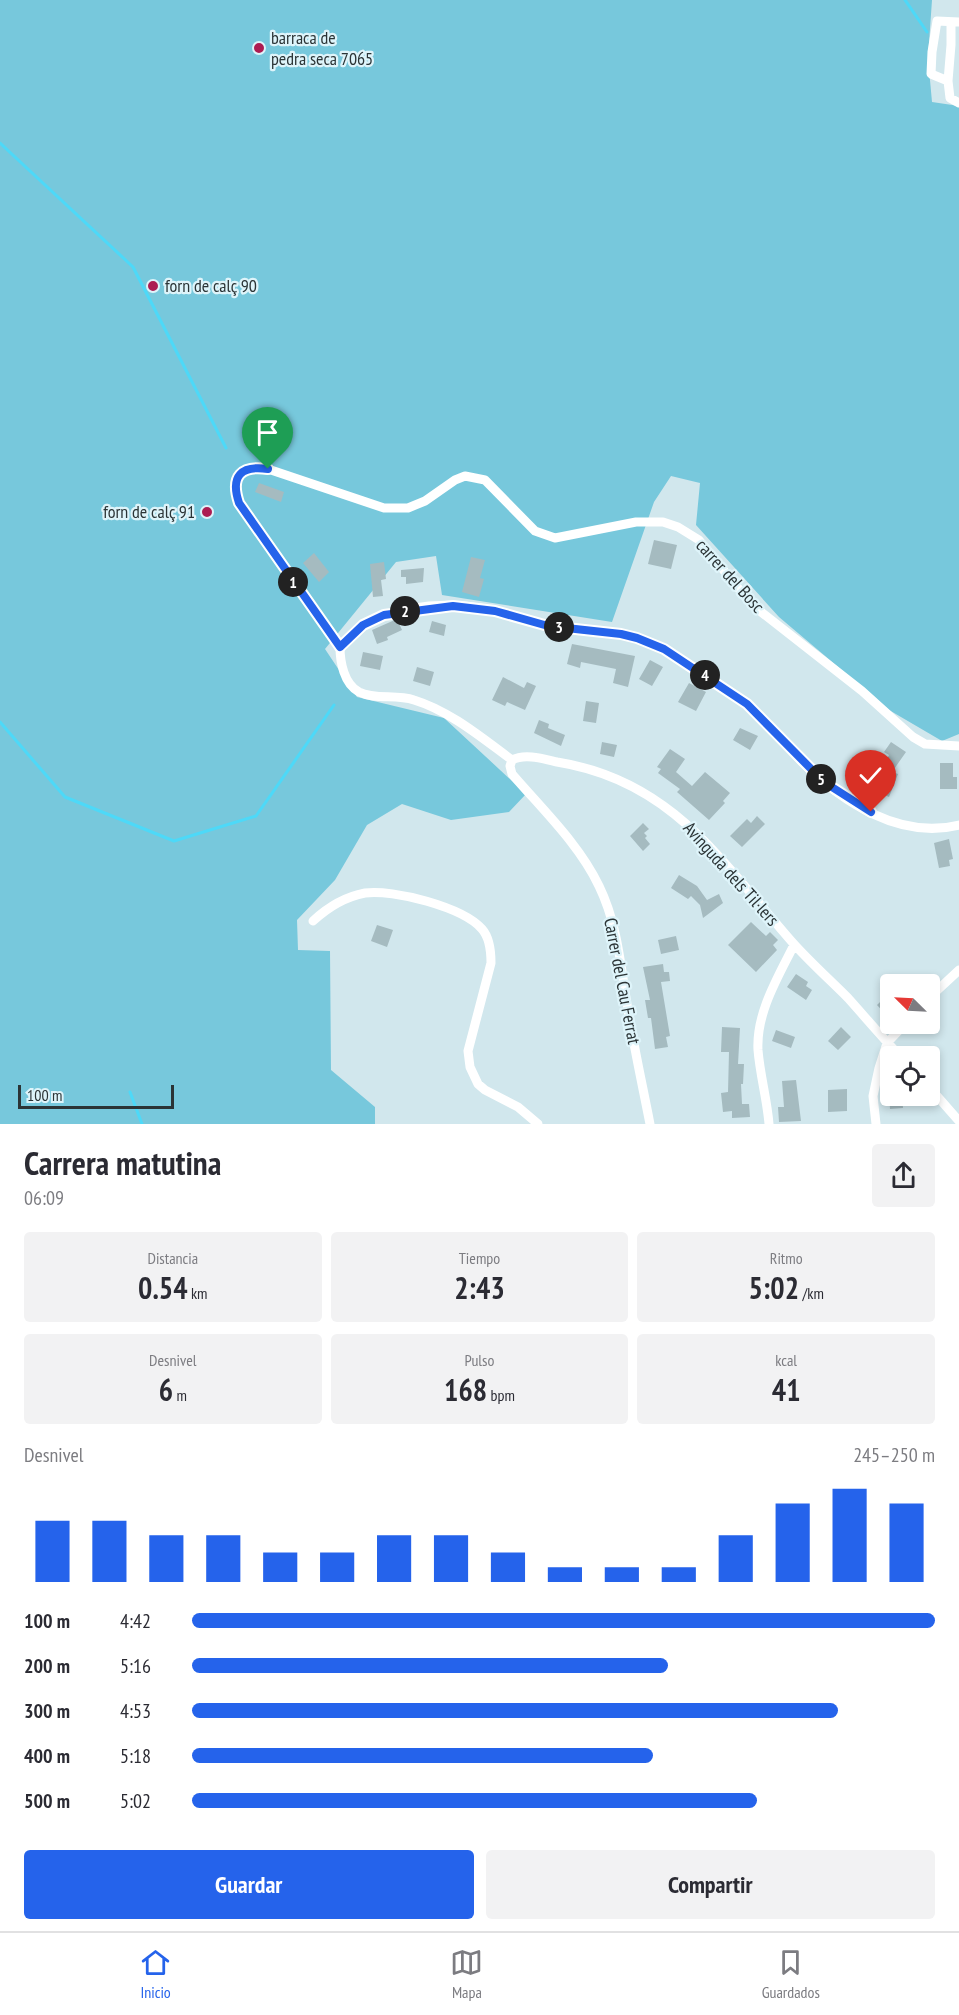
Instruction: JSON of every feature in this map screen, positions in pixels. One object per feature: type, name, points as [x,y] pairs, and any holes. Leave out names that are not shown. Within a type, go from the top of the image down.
[{"type":"street","points":[[948,81],[931,74],[937,21],[955,22],[948,81],[955,101]]},
{"type":"street","name":"carrer del Bosc","points":[[340,647],[239,503],[235,493],[237,479],[243,471],[253,467],[268,469],[384,508],[397,509],[408,508],[425,501],[455,480],[465,476],[475,477],[485,480],[495,488],[535,531],[555,538],[636,522],[663,522],[678,527],[688,532],[706,548],[751,604],[862,691],[907,732],[925,744],[959,746]]},
{"type":"street","points":[[512,760],[473,731],[441,712],[414,700],[372,696],[358,692],[350,684],[344,672],[340,660],[340,647],[363,625],[384,615],[453,606],[495,611],[548,626],[621,634],[637,638],[664,649],[747,704],[824,782],[880,818],[910,827],[948,828],[959,825]]},
{"type":"street","name":"Avinguda dels Til·lers","points":[[512,760],[518,757],[543,759],[592,769],[638,788],[664,804],[705,841],[795,945],[890,1046]]},
{"type":"street","name":"Carrer del Cau Ferrat","points":[[512,760],[510,766],[512,774],[558,827],[599,886],[612,920],[621,956],[629,1016],[650,1124]]},
{"type":"street","points":[[313,921],[328,907],[358,895],[373,893],[415,899],[446,908],[463,915],[483,930],[491,952],[491,963],[468,1051],[470,1067],[478,1084],[485,1090],[518,1107],[538,1124]]},
{"type":"street","points":[[769,1124],[758,1048],[761,1019],[769,996],[795,945]]},
{"type":"street","points":[[940,988],[959,970]]},
{"type":"street","points":[[876,1124],[873,1096],[875,1082],[887,1043],[896,1034]]},
{"type":"street","points":[[940,1099],[959,1120]]},
{"type":"shaded area","points":[[0,0],[932,0],[928,58],[932,102],[959,106],[959,734],[942,741],[889,710],[779,617],[696,525],[700,483],[671,476],[654,502],[612,622],[442,595],[436,556],[396,562],[325,649],[357,697],[444,718],[526,794],[509,812],[451,820],[402,804],[367,825],[335,880],[297,920],[298,950],[330,951],[331,1070],[375,1107],[375,1124],[0,1124]]},
{"type":"building","points":[[259,483],[284,492],[281,502],[255,492]]},
{"type":"building","points":[[654,540],[677,545],[671,569],[648,564]]},
{"type":"building","points":[[314,553],[329,572],[319,582],[303,563]]},
{"type":"building","points":[[471,557],[485,560],[480,578],[484,579],[479,597],[462,592]]},
{"type":"building","points":[[384,562],[386,579],[381,580],[383,596],[373,597],[370,564]]},
{"type":"building","points":[[424,568],[423,582],[406,584],[406,577],[401,577],[401,570]]},
{"type":"building","points":[[397,619],[402,630],[387,637],[388,640],[377,644],[372,630]]},
{"type":"building","points":[[432,621],[446,625],[444,636],[429,632]]},
{"type":"building","points":[[572,644],[635,656],[628,687],[613,683],[616,669],[581,662],[580,668],[567,664]]},
{"type":"building","points":[[363,652],[383,656],[380,670],[360,666]]},
{"type":"building","points":[[650,660],[663,667],[652,686],[639,679]]},
{"type":"building","points":[[417,667],[434,672],[430,686],[413,681]]},
{"type":"building","points":[[503,677],[524,688],[527,682],[536,686],[525,710],[507,702],[505,706],[492,700]]},
{"type":"building","points":[[689,683],[706,692],[696,711],[678,702]]},
{"type":"building","points":[[586,701],[599,703],[596,723],[583,721]]},
{"type":"building","points":[[539,720],[549,724],[548,728],[565,735],[561,746],[534,733]]},
{"type":"building","points":[[740,728],[758,736],[750,750],[733,740]]},
{"type":"building","points":[[602,742],[617,745],[614,757],[600,754]]},
{"type":"building","points":[[891,742],[906,752],[892,772],[898,774],[889,797],[872,789],[889,755],[884,752]]},
{"type":"building","points":[[670,749],[685,759],[676,772],[692,786],[705,772],[730,793],[723,801],[725,803],[709,820],[677,792],[680,789],[658,773],[661,769],[657,767]]},
{"type":"building","points":[[940,763],[953,763],[953,777],[957,777],[957,789],[940,789]]},
{"type":"building","points":[[757,816],[765,824],[742,847],[730,836],[747,819],[751,823]]},
{"type":"building","points":[[643,823],[649,829],[644,833],[650,844],[643,851],[630,836]]},
{"type":"building","points":[[949,839],[953,859],[949,860],[950,866],[939,868],[934,843]]},
{"type":"building","points":[[679,875],[697,886],[707,900],[719,894],[723,903],[703,918],[700,905],[691,896],[688,899],[671,888]]},
{"type":"building","points":[[751,922],[766,936],[770,932],[778,940],[773,945],[777,950],[756,972],[728,945]]},
{"type":"building","points":[[377,925],[393,930],[387,947],[371,941]]},
{"type":"building","points":[[676,936],[679,950],[661,954],[658,940]]},
{"type":"building","points":[[663,964],[664,972],[669,972],[670,981],[661,982],[670,1036],[666,1037],[668,1047],[655,1049],[651,1018],[648,1018],[645,1000],[650,1000],[643,967]]},
{"type":"building","points":[[796,974],[808,982],[806,986],[812,990],[806,1000],[787,987]]},
{"type":"building","points":[[722,1027],[740,1028],[738,1064],[744,1064],[743,1084],[741,1084],[742,1104],[749,1104],[750,1117],[732,1118],[732,1111],[723,1112],[721,1093],[728,1092],[729,1052],[721,1052]]},
{"type":"building","points":[[841,1027],[851,1037],[838,1050],[828,1041]]},
{"type":"building","points":[[776,1030],[795,1037],[791,1048],[772,1041]]},
{"type":"building","points":[[796,1080],[801,1121],[779,1122],[778,1107],[784,1107],[782,1081]]},
{"type":"building","points":[[847,1089],[847,1111],[828,1112],[828,1090]]},
{"type":"building","points":[[890,1106],[903,1106],[903,1108],[890,1109]]},
{"type":"waterway","points":[[905,0],[927,32]]},
{"type":"waterway","points":[[0,143],[133,267],[226,448]]},
{"type":"waterway","points":[[0,722],[65,797],[174,841],[256,816],[334,705]]},
{"type":"waterway","points":[[130,1092],[142,1124]]},
{"type":"place","name":"barraca de pedra seca 7065","points":[[259,48]]},
{"type":"place","name":"forn de calç 90","points":[[153,286]]},
{"type":"place","name":"forn de calç 91","points":[[207,512]]},
{"type":"route","points":[[268,469],[253,467],[243,471],[237,479],[235,493],[239,503],[340,647],[363,625],[384,615],[431,607],[453,606],[474,607],[548,626],[621,634],[650,642],[747,704],[824,782],[871,812]]}]
